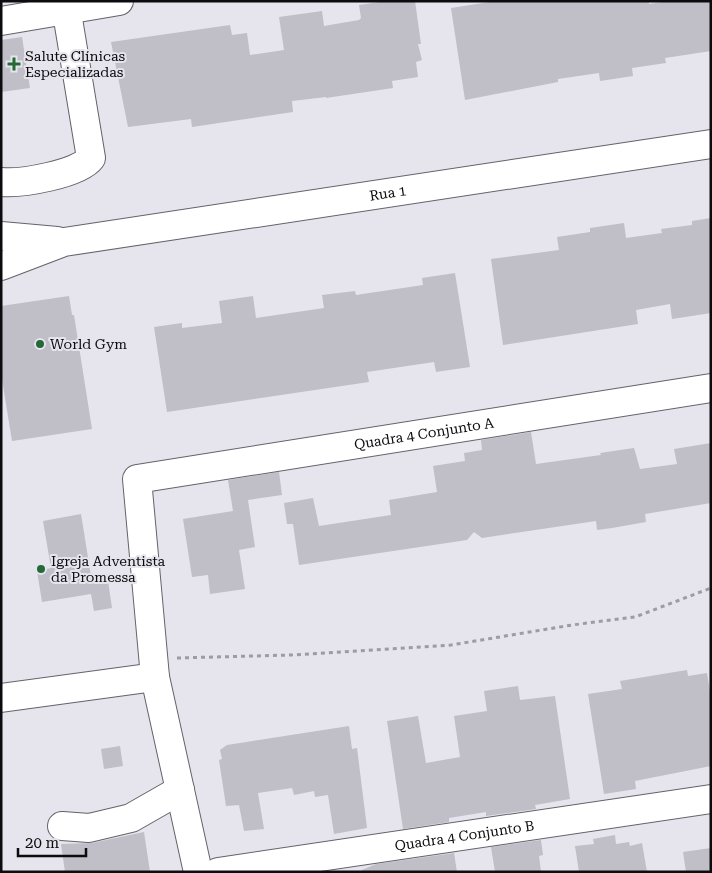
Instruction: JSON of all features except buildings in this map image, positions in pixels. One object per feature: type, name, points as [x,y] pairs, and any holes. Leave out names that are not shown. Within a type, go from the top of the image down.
[{"type":"street","points":[[1,21],[65,5],[119,1]]},
{"type":"street","points":[[1,182],[73,170],[86,164],[90,158],[65,5]]},
{"type":"street","name":"Rua 1","points":[[64,242],[711,144]]},
{"type":"street","points":[[1,236],[64,242]]},
{"type":"street","points":[[1,266],[64,242]]},
{"type":"street","name":"Quadra 4 Conjunto A","points":[[155,668],[137,479],[711,388]]},
{"type":"street","points":[[1,698],[155,668],[198,872]]},
{"type":"street","points":[[62,826],[89,828],[131,818],[180,790]]},
{"type":"street","name":"Quadra 4 Conjunto B","points":[[218,872],[711,799]]},
{"type":"path","points":[[155,668],[291,655],[451,645],[563,626],[635,617],[711,588]]},
{"type":"place","name":"Salute Clínicas Especializadas","points":[[14,64]]},
{"type":"place","name":"World Gym","points":[[40,344]]},
{"type":"place","name":"Igreja Adventista da Promessa","points":[[41,569]]}]
